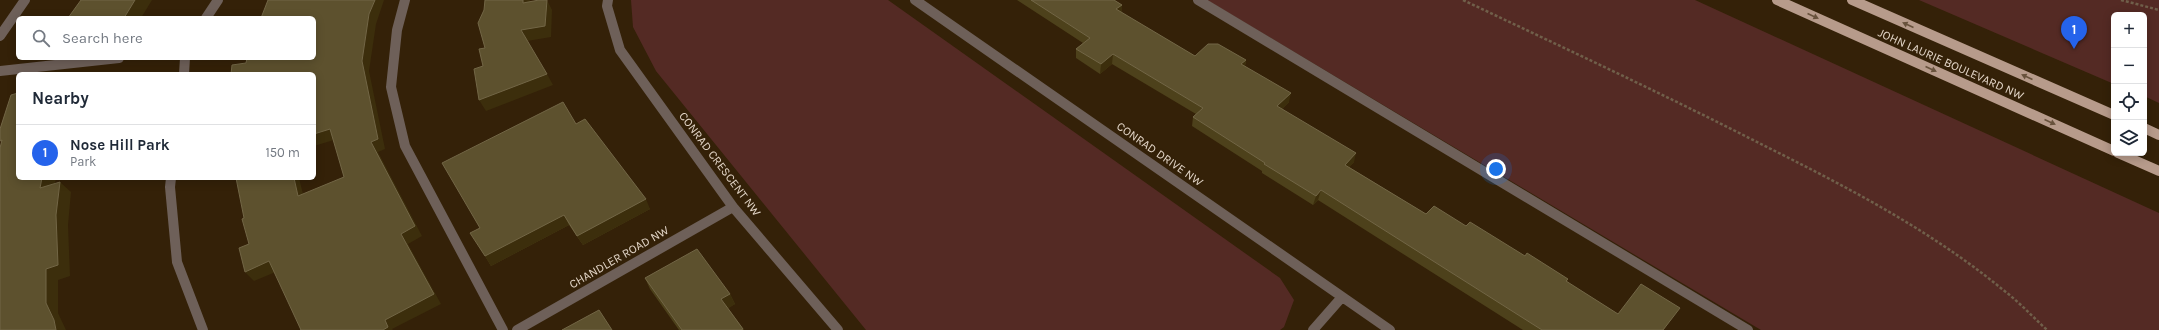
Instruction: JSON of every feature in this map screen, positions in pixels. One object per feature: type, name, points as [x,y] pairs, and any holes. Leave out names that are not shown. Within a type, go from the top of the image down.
[{"type":"main road","name":"JOHN LAURIE BOULEVARD NW","points":[[1777,0],[2111,150]]},
{"type":"main road","name":"JOHN LAURIE BOULEVARD NW","points":[[1852,0],[2111,114]]},
{"type":"main road","points":[[2147,129],[2159,135]]},
{"type":"main road","points":[[2125,156],[2159,171]]},
{"type":"street","points":[[0,36],[25,0]]},
{"type":"street","points":[[207,16],[218,0]]},
{"type":"street","points":[[405,0],[397,30],[391,87],[405,146],[503,330]]},
{"type":"street","name":"CONRAD CRESCENT NW","points":[[608,0],[606,6],[620,50],[733,207],[838,330]]},
{"type":"street","name":"CONRAD DRIVE NW","points":[[915,0],[1390,330]]},
{"type":"street","points":[[1198,0],[1748,330]]},
{"type":"street","points":[[0,71],[101,60]]},
{"type":"street","points":[[184,72],[186,60]]},
{"type":"street","points":[[171,180],[170,187],[177,262],[203,330]]},
{"type":"street","name":"CHANDLER ROAD NW","points":[[518,330],[733,207]]},
{"type":"street","points":[[1313,330],[1342,297]]},
{"type":"path","points":[[1463,0],[1715,120],[1876,206],[1946,247],[1996,283],[2047,330]]},
{"type":"path","points":[[2121,0],[2159,10]]},
{"type":"shaded area","points":[[631,0],[888,0],[1280,278],[1294,300],[1284,327],[1280,330],[866,330],[656,71],[633,27]]},
{"type":"shaded area","points":[[1207,0],[1695,0],[2159,213],[2159,330],[1761,330]]},
{"type":"shaded area","points":[[1919,0],[2159,0],[2159,103],[2147,97],[2147,12],[2111,12],[2111,83]]},
{"type":"building","points":[[81,0],[135,0],[125,16],[69,16]]},
{"type":"building","points":[[268,0],[375,0],[369,14],[362,61],[378,139],[371,142],[415,226],[401,234],[434,294],[385,320],[388,327],[383,330],[301,330],[269,261],[245,272],[239,248],[249,244],[242,219],[244,218],[236,180],[294,180],[298,196],[344,177],[330,129],[316,133],[316,72],[231,72],[232,65],[246,63],[247,60],[316,60],[316,16],[262,16]]},
{"type":"building","points":[[485,0],[523,0],[523,3],[547,0],[545,26],[521,30],[547,74],[479,100],[474,69],[483,66],[479,49],[485,48],[478,23],[484,10]]},
{"type":"building","points":[[1031,0],[1114,0],[1122,5],[1116,9],[1195,56],[1208,44],[1218,44],[1246,60],[1241,64],[1291,93],[1277,106],[1356,153],[1345,165],[1426,214],[1434,206],[1466,226],[1470,222],[1525,256],[1527,253],[1568,279],[1566,281],[1618,314],[1641,284],[1680,308],[1663,330],[1542,330],[1321,190],[1316,196],[1193,117],[1203,108],[1113,54],[1101,64],[1076,49],[1090,38]]},
{"type":"building","points":[[16,94],[16,180],[42,180],[40,188],[60,182],[56,215],[58,265],[46,269],[46,303],[54,320],[56,330],[0,330],[0,148],[2,140],[0,141],[0,129],[11,95]]},
{"type":"building","points":[[563,102],[576,124],[585,119],[646,199],[577,236],[564,215],[485,256],[470,233],[480,228],[442,163]]},
{"type":"building","points":[[697,249],[730,294],[721,299],[743,329],[682,330],[645,278]]},
{"type":"building","points":[[599,310],[612,330],[562,330]]},
{"type":"place","name":"Nose Hill Park","points":[[2074,49]]}]
